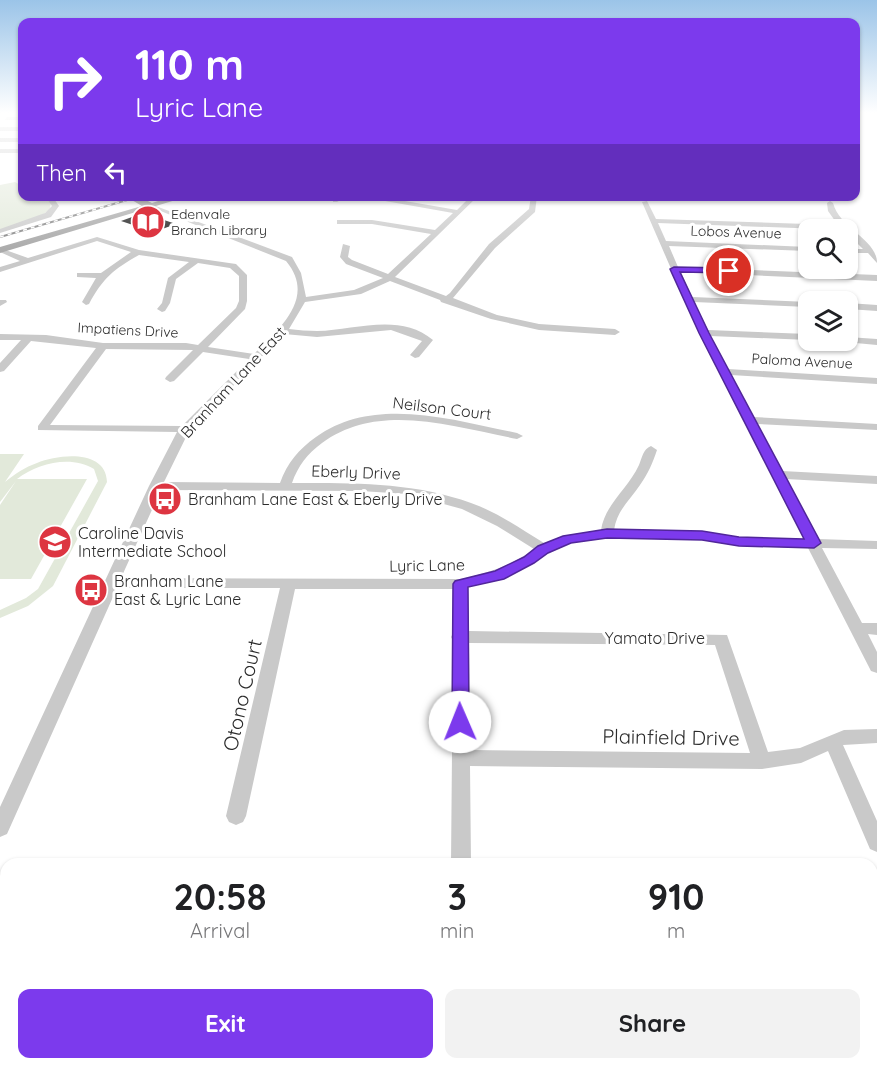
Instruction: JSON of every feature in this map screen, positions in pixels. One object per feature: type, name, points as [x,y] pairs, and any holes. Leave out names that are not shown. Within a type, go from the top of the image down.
[{"type":"main road","points":[[101,214],[126,201]]},
{"type":"main road","points":[[0,248],[101,214],[152,201]]},
{"type":"main road","points":[[0,248],[152,201]]},
{"type":"street","points":[[0,231],[48,215],[56,206],[53,201]]},
{"type":"street","points":[[152,201],[183,219],[192,220],[289,259],[296,267],[301,300],[350,295],[378,285],[389,278],[471,201]]},
{"type":"street","points":[[391,201],[459,212]]},
{"type":"street","points":[[444,300],[453,295],[492,246],[532,210],[533,201]]},
{"type":"street","points":[[645,202],[651,220],[704,333],[877,667]]},
{"type":"street","points":[[830,203],[833,215],[837,219]]},
{"type":"street","points":[[651,220],[713,218],[798,223]]},
{"type":"street","points":[[340,222],[372,222],[437,233]]},
{"type":"street","points":[[0,270],[97,239],[138,252],[232,266],[240,270],[243,275],[243,300],[240,309],[170,379]]},
{"type":"street","points":[[858,239],[871,251],[877,261]]},
{"type":"street","name":"Lobos Avenue","points":[[662,243],[798,249]]},
{"type":"street","points":[[346,246],[344,257],[349,262],[444,300],[511,322],[569,331],[615,332]]},
{"type":"street","points":[[0,248],[27,261]]},
{"type":"street","points":[[858,251],[871,251]]},
{"type":"street","points":[[86,302],[90,289],[101,276],[117,263],[138,252]]},
{"type":"street","points":[[162,309],[166,303],[172,278],[197,260]]},
{"type":"street","points":[[674,269],[877,278]]},
{"type":"street","points":[[80,275],[101,276]]},
{"type":"street","points":[[688,299],[798,304]]},
{"type":"street","name":"Branham Lane East","points":[[1,821],[155,486],[185,429],[282,331],[301,300]]},
{"type":"street","points":[[858,307],[877,308]]},
{"type":"street","points":[[282,331],[317,334],[377,327],[402,329],[428,340],[415,355]]},
{"type":"street","points":[[704,333],[798,337]]},
{"type":"street","name":"Impatiens Drive","points":[[0,337],[103,345],[201,348],[255,357]]},
{"type":"street","points":[[0,369],[28,338]]},
{"type":"street","points":[[858,341],[877,342]]},
{"type":"street","points":[[103,345],[42,428],[185,429]]},
{"type":"street","name":"Paloma Avenue","points":[[725,372],[877,381]]},
{"type":"street","name":"Neilson Court","points":[[285,486],[290,470],[315,442],[329,432],[364,419],[418,418],[517,436]]},
{"type":"street","points":[[750,420],[877,427]]},
{"type":"street","points":[[607,534],[613,507],[634,485],[651,450]]},
{"type":"street","points":[[778,475],[877,480]]},
{"type":"street","name":"Eberly Drive","points":[[155,486],[385,488],[438,497],[467,506],[502,523],[543,549]]},
{"type":"street","name":"Lyric Lane","points":[[111,583],[460,584],[499,575],[529,560],[543,549],[568,539],[607,534],[702,535],[739,542],[877,545]]},
{"type":"street","name":"Otono Court","points":[[237,816],[289,583]]},
{"type":"street","points":[[460,584],[461,858]]},
{"type":"street","points":[[857,628],[877,629]]},
{"type":"street","name":"Yamato Drive","points":[[459,637],[721,639],[762,761]]},
{"type":"street","name":"Plainfield Drive","points":[[460,758],[762,761],[801,755],[844,737],[877,736]]},
{"type":"street","points":[[833,742],[877,843]]},
{"type":"green space","points":[[15,182],[18,184],[18,201],[49,201],[51,202],[50,209],[41,216],[0,230],[0,185]]},
{"type":"green space","points":[[0,454],[24,454],[5,482],[33,465],[69,456],[90,459],[99,464],[105,471],[107,482],[53,586],[28,606],[0,618],[0,610],[26,598],[38,589],[98,481],[94,469],[75,462],[45,465],[17,479],[87,479],[31,579],[0,579],[0,505],[16,481],[0,502]]},
{"type":"building","name":"Edenvale Branch Library","points":[[143,213],[176,224],[154,232],[121,221]]},
{"type":"railway","points":[[0,237],[124,201]]},
{"type":"place","name":"Edenvale Branch Library","points":[[148,222]]},
{"type":"place","name":"Branham Lane East & Eberly Drive","points":[[165,499]]},
{"type":"place","name":"Caroline Davis Intermediate School","points":[[55,542]]},
{"type":"place","name":"Branham Lane East & Lyric Lane","points":[[91,590]]},
{"type":"route","points":[[460,722],[460,584],[499,575],[529,560],[543,549],[568,539],[607,534],[702,535],[739,542],[814,543],[704,333],[674,269],[729,271]]}]
